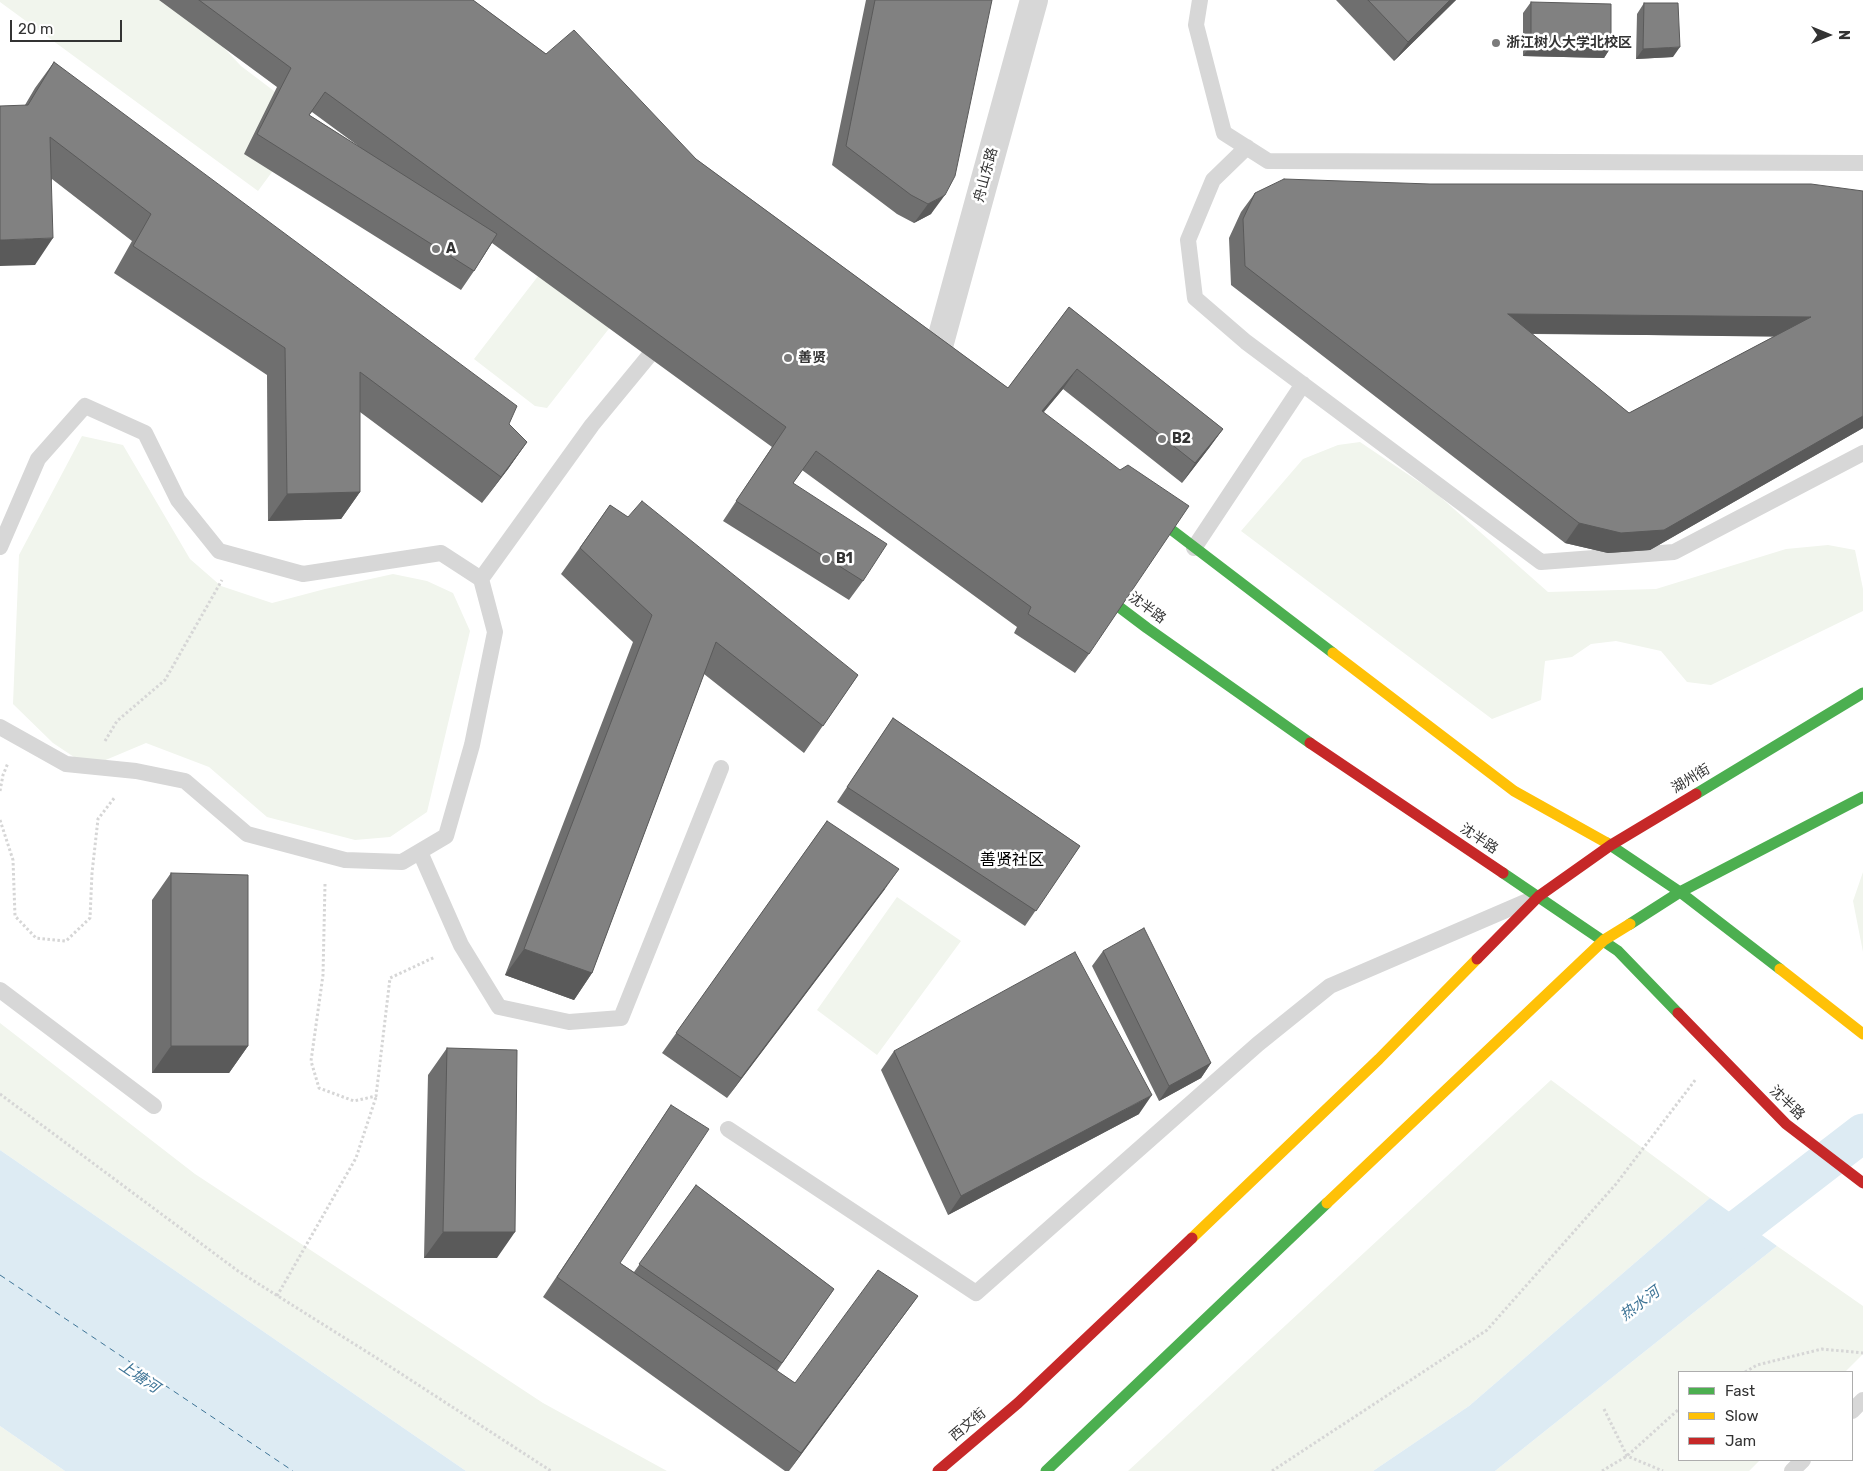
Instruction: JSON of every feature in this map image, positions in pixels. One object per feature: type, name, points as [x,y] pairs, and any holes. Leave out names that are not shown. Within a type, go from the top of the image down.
[{"type":"main road","points":[[1132,500],[1514,791],[1611,845],[1680,892],[1863,1034]]},
{"type":"main road","name":"沈半路","points":[[1085,581],[1148,628],[1344,766],[1604,940],[1618,951],[1786,1124],[1863,1183]]},
{"type":"main road","name":"湖州街","points":[[1539,896],[1611,845],[1863,693]]},
{"type":"main road","points":[[1046,1471],[1604,940],[1680,892],[1863,797]]},
{"type":"main road","name":"西文街","points":[[938,1471],[1018,1403],[1379,1059],[1539,896]]},
{"type":"street","name":"舟山东路","points":[[938,350],[1034,0]]},
{"type":"lane","points":[[1200,0],[1196,25],[1224,132],[1268,160],[1863,163]]},
{"type":"lane","points":[[1247,147],[1213,180],[1188,240],[1195,298],[1246,342],[1541,562],[1674,552],[1863,453]]},
{"type":"lane","points":[[481,579],[592,425],[672,328]]},
{"type":"lane","points":[[1194,548],[1303,384]]},
{"type":"lane","points":[[0,548],[38,459],[85,406],[145,433],[178,500],[219,551],[302,574],[441,553],[481,579],[496,632],[472,745],[446,836],[402,862],[345,860],[247,834],[185,781],[136,771],[66,764],[0,728]]},
{"type":"lane","points":[[420,852],[461,945],[499,1007],[569,1022],[621,1018],[721,768]]},
{"type":"lane","points":[[728,1129],[976,1293],[1258,1044],[1330,986],[1539,896]]},
{"type":"lane","points":[[0,990],[154,1106]]},
{"type":"lane","points":[[1853,1410],[1863,1400]]},
{"type":"lane","points":[[1792,1471],[1802,1461]]},
{"type":"path","points":[[89,766],[117,721],[165,680],[236,556]]},
{"type":"path","points":[[0,820],[13,860],[15,916],[36,938],[66,942],[90,918],[92,873],[98,819],[136,771]]},
{"type":"path","points":[[326,855],[323,975],[311,1061],[319,1088],[354,1101],[376,1096]]},
{"type":"path","points":[[277,1296],[356,1158],[376,1096],[390,978],[461,945]]},
{"type":"path","points":[[1272,1471],[1487,1330],[1616,1184],[1716,1052]]},
{"type":"path","points":[[0,1094],[238,1271],[551,1471]]},
{"type":"path","points":[[1746,1371],[1757,1365],[1822,1349],[1863,1353]]},
{"type":"path","points":[[1604,1409],[1627,1456],[1662,1471]]},
{"type":"path","points":[[1602,1471],[1627,1456],[1678,1410]]},
{"type":"shaded area","points":[[0,0],[179,0],[241,66],[311,119],[258,191],[0,2]]},
{"type":"shaded area","points":[[542,271],[611,326],[547,408],[535,406],[474,359]]},
{"type":"shaded area","points":[[82,436],[123,445],[190,559],[221,586],[272,603],[393,574],[427,581],[453,593],[470,631],[427,812],[390,837],[355,840],[267,817],[209,767],[146,743],[89,767],[53,743],[13,704],[19,555]]},
{"type":"shaded area","points":[[1360,442],[1437,494],[1548,592],[1656,589],[1786,549],[1828,545],[1855,550],[1863,589],[1863,611],[1711,685],[1687,682],[1661,651],[1616,641],[1591,644],[1572,657],[1545,661],[1541,700],[1492,719],[1241,531],[1303,459],[1338,445]]},
{"type":"shaded area","points":[[1863,872],[1863,952],[1853,901]]},
{"type":"shaded area","points":[[897,897],[961,941],[877,1055],[817,1010]]},
{"type":"shaded area","points":[[0,1023],[195,1174],[543,1403],[667,1471],[466,1471],[0,1150]]},
{"type":"shaded area","points":[[1551,1080],[1710,1198],[1469,1406],[1373,1471],[1128,1471]]},
{"type":"shaded area","points":[[1777,1246],[1863,1306],[1863,1354],[1846,1371],[1678,1371],[1678,1461],[1759,1461],[1749,1471],[1495,1471]]},
{"type":"shaded area","points":[[0,1426],[65,1471],[0,1471]]},
{"type":"water","name":"上塘河","points":[[0,1150],[466,1471],[65,1471],[0,1426]]},
{"type":"water","points":[[1710,1198],[1777,1246],[1495,1471],[1373,1471],[1469,1406]]},
{"type":"building","name":"善贤","points":[[199,0],[473,0],[546,54],[574,30],[696,159],[1008,388],[1069,307],[1223,429],[1195,463],[1077,369],[1042,411],[1120,470],[1128,465],[1189,506],[1089,654],[1028,614],[1031,607],[816,451],[793,483],[887,544],[863,581],[736,501],[786,427],[325,92],[309,115],[497,234],[474,271],[257,134],[291,68]]},
{"type":"building","points":[[875,0],[992,0],[955,176],[945,195],[928,204],[911,195],[846,146]]},
{"type":"building","points":[[1368,0],[1450,0],[1408,42]]},
{"type":"building","points":[[1531,2],[1611,4],[1611,47],[1531,45]]},
{"type":"building","points":[[1644,3],[1678,3],[1680,47],[1643,49]]},
{"type":"building","points":[[54,62],[517,406],[509,424],[527,442],[501,477],[360,372],[360,492],[287,494],[285,348],[133,246],[151,214],[50,137],[53,238],[0,240],[0,106],[28,105]]},
{"type":"building","points":[[1284,179],[1430,184],[1811,184],[1863,191],[1863,416],[1664,530],[1621,533],[1579,523],[1245,266],[1243,219],[1255,193]],"holes":[[[1508,314],[1811,317],[1629,413]]]},
{"type":"building","points":[[642,501],[858,675],[823,726],[716,642],[592,973],[524,949],[652,615],[580,548],[610,505],[628,517]]},
{"type":"building","points":[[893,718],[1080,846],[1036,911],[847,787]]},
{"type":"building","points":[[827,821],[899,869],[741,1078],[676,1033]]},
{"type":"building","points":[[171,873],[248,875],[248,1046],[171,1046]]},
{"type":"building","points":[[1144,928],[1211,1063],[1169,1086],[1103,951]]},
{"type":"building","points":[[1075,952],[1152,1095],[961,1196],[894,1051]]},
{"type":"building","points":[[447,1048],[517,1050],[515,1232],[443,1232]]},
{"type":"building","points":[[671,1105],[709,1129],[620,1263],[795,1383],[878,1270],[918,1296],[801,1453],[557,1277]]},
{"type":"building","points":[[696,1185],[834,1289],[782,1363],[639,1264]]},
{"type":"waterway","name":"热水河","points":[[1703,1256],[1863,1133]]},
{"type":"ferry route","points":[[0,1275],[293,1471]]},
{"type":"traffic: fast","points":[[1143,508],[1333,653]]},
{"type":"traffic: fast","points":[[1090,585],[1147,628],[1310,743]]},
{"type":"traffic: fast","points":[[1696,794],[1863,693]]},
{"type":"traffic: fast","points":[[1630,924],[1680,892],[1863,797]]},
{"type":"traffic: fast","points":[[1607,843],[1680,892],[1780,969]]},
{"type":"traffic: fast","points":[[1503,873],[1618,951],[1678,1013]]},
{"type":"traffic: fast","points":[[1046,1471],[1327,1203]]},
{"type":"traffic: slow","points":[[1333,653],[1514,791],[1607,843]]},
{"type":"traffic: slow","points":[[1327,1203],[1604,940],[1630,924]]},
{"type":"traffic: slow","points":[[1192,1238],[1379,1059],[1477,959]]},
{"type":"traffic: slow","points":[[1780,969],[1863,1034]]},
{"type":"traffic: jam","points":[[1310,743],[1503,873]]},
{"type":"traffic: jam","points":[[1477,959],[1539,896],[1611,845],[1696,794]]},
{"type":"traffic: jam","points":[[1678,1013],[1786,1124],[1863,1183]]},
{"type":"traffic: jam","points":[[938,1471],[1018,1403],[1192,1238]]},
{"type":"place","name":"浙江树人大学北校区","points":[[1496,43]]},
{"type":"place","name":"A","points":[[436,249]]},
{"type":"place","name":"善贤","points":[[788,358]]},
{"type":"place","name":"B2","points":[[1162,439]]},
{"type":"place","name":"B1","points":[[826,559]]},
{"type":"district","name":"善贤社区","points":[[1012,860]]}]
